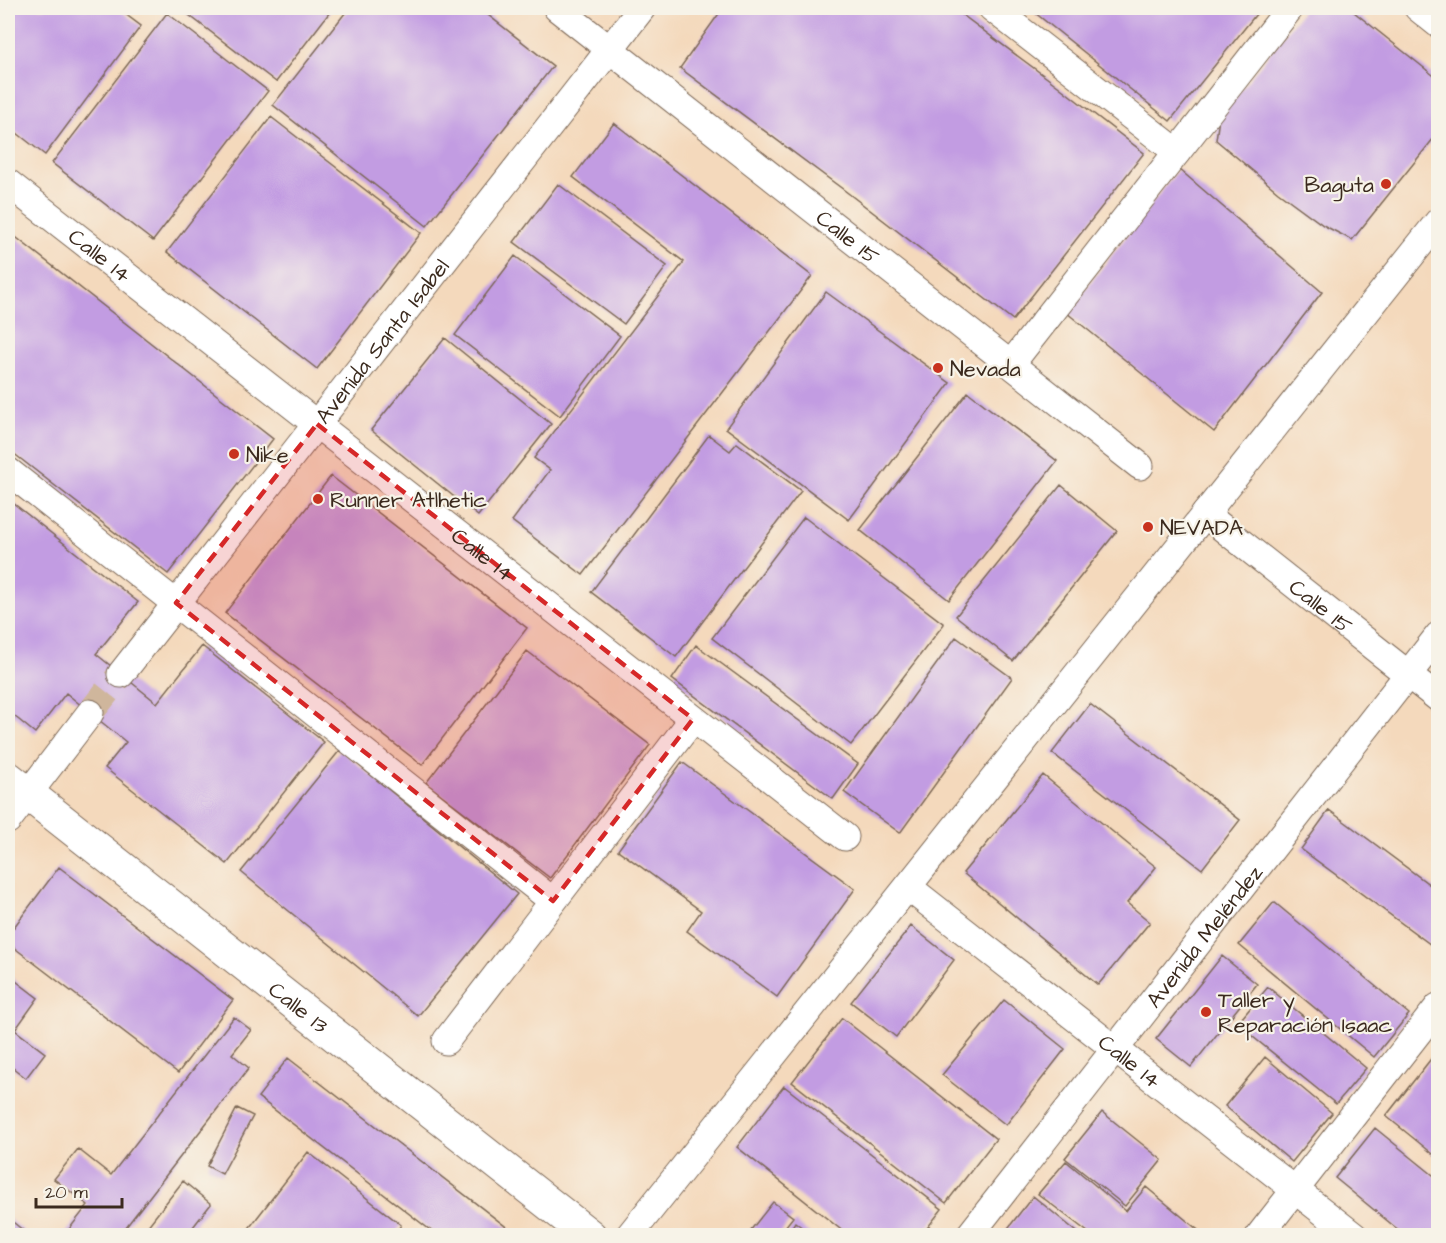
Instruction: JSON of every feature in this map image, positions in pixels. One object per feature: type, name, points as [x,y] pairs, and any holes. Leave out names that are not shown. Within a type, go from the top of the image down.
[{"type":"main road","name":"Calle 13","points":[[18,786],[590,1236]]},
{"type":"street","name":"Calle 15","points":[[557,8],[1140,466]]},
{"type":"street","name":"Avenida Santa Isabel","points":[[121,674],[642,8]]},
{"type":"street","points":[[992,8],[1177,152]]},
{"type":"street","points":[[1011,364],[1290,8]]},
{"type":"street","points":[[1418,8],[1438,24]]},
{"type":"street","name":"Calle 14","points":[[8,183],[844,837]]},
{"type":"street","points":[[629,1236],[1438,222]]},
{"type":"street","points":[[8,471],[553,901]]},
{"type":"street","name":"Calle 15","points":[[1205,514],[1438,698]]},
{"type":"street","name":"Avenida Meléndez","points":[[969,1236],[1438,636]]},
{"type":"street","points":[[8,820],[18,786],[90,713]]},
{"type":"street","points":[[446,1041],[693,718]]},
{"type":"street","name":"Calle 14","points":[[908,886],[1354,1236]]},
{"type":"street","points":[[1259,1236],[1438,1007]]},
{"type":"highlighted area","points":[[317,424],[693,719],[553,901],[176,603]]},
{"type":"building","points":[[8,8],[117,8],[141,26],[45,155],[8,126]]},
{"type":"building","points":[[182,8],[333,8],[276,82]]},
{"type":"building","points":[[349,8],[479,8],[553,66],[427,226],[273,105]]},
{"type":"building","points":[[723,8],[953,8],[1144,153],[1013,320],[680,68]]},
{"type":"building","points":[[1029,8],[1261,8],[1170,121]]},
{"type":"building","points":[[1305,8],[1349,8],[1438,79],[1438,133],[1352,240],[1323,225],[1278,192],[1216,140],[1219,118]]},
{"type":"building","points":[[167,13],[268,91],[153,241],[52,163]]},
{"type":"building","points":[[271,117],[421,233],[317,369],[167,252]]},
{"type":"building","points":[[614,123],[812,276],[583,575],[512,521],[550,470],[534,458],[684,262],[573,177]]},
{"type":"building","points":[[1179,169],[1322,292],[1214,432],[1067,313]]},
{"type":"building","points":[[558,184],[667,266],[624,324],[514,242]]},
{"type":"building","points":[[8,231],[273,439],[168,574],[8,449]]},
{"type":"building","points":[[515,256],[620,336],[560,416],[455,335]]},
{"type":"building","points":[[826,292],[950,383],[849,520],[726,428]]},
{"type":"building","points":[[445,338],[551,424],[478,516],[371,430]]},
{"type":"building","points":[[968,392],[1057,461],[949,600],[860,530]]},
{"type":"building","points":[[709,435],[730,451],[737,443],[801,491],[676,657],[591,592]]},
{"type":"building","points":[[331,476],[527,628],[422,765],[225,613]]},
{"type":"building","points":[[1061,485],[1117,531],[1013,661],[956,616]]},
{"type":"building","points":[[8,499],[138,602],[96,654],[157,703],[202,646],[324,742],[227,864],[105,768],[126,742],[66,693],[35,733],[8,711]]},
{"type":"building","points":[[804,517],[944,624],[851,745],[712,638]]},
{"type":"building","points":[[956,637],[1012,678],[900,833],[844,792]]},
{"type":"building","points":[[696,645],[858,764],[833,799],[672,679]]},
{"type":"building","points":[[527,651],[650,745],[550,878],[426,783]]},
{"type":"building","points":[[1090,704],[1240,820],[1202,869],[1052,753]]},
{"type":"building","points":[[340,750],[517,894],[418,1016],[241,872]]},
{"type":"building","points":[[682,762],[855,889],[777,997],[687,931],[701,911],[618,850]]},
{"type":"building","points":[[1043,775],[1156,867],[1127,903],[1150,922],[1098,985],[963,873]]},
{"type":"building","points":[[1329,810],[1438,891],[1438,950],[1301,849]]},
{"type":"building","points":[[59,867],[233,1000],[178,1073],[8,943],[8,935]]},
{"type":"building","points":[[1274,902],[1409,1014],[1374,1057],[1239,945]]},
{"type":"building","points":[[911,926],[954,960],[896,1037],[851,1002]]},
{"type":"building","name":"Taller y Reparación Isaac","points":[[1222,956],[1257,984],[1191,1067],[1156,1039]]},
{"type":"building","points":[[8,975],[38,998],[15,1030],[45,1053],[26,1078],[8,1064]]},
{"type":"building","points":[[1268,987],[1366,1068],[1336,1104],[1237,1024]]},
{"type":"building","points":[[1004,1000],[1065,1049],[1006,1125],[942,1075]]},
{"type":"building","points":[[234,1017],[251,1030],[232,1054],[249,1068],[119,1236],[70,1236],[66,1233],[88,1205],[54,1179],[78,1149],[111,1175]]},
{"type":"building","points":[[842,1018],[996,1139],[946,1203],[792,1082]]},
{"type":"building","points":[[1438,1050],[1438,1158],[1386,1116]]},
{"type":"building","points":[[1265,1057],[1332,1113],[1292,1162],[1225,1106]]},
{"type":"building","points":[[288,1058],[518,1236],[438,1236],[258,1097]]},
{"type":"building","points":[[784,1086],[942,1209],[921,1236],[849,1236],[737,1147]]},
{"type":"building","points":[[237,1108],[253,1116],[222,1174],[207,1166]]},
{"type":"building","points":[[1102,1112],[1162,1160],[1125,1206],[1065,1158]]},
{"type":"building","points":[[1375,1128],[1438,1179],[1438,1236],[1406,1236],[1335,1178]]},
{"type":"building","points":[[308,1152],[401,1225],[394,1236],[243,1236]]},
{"type":"building","points":[[1066,1161],[1126,1211],[1146,1187],[1198,1230],[1194,1236],[1093,1236],[1038,1194]]},
{"type":"building","points":[[183,1181],[211,1204],[186,1236],[140,1236]]},
{"type":"building","points":[[1033,1196],[1082,1236],[1002,1236]]},
{"type":"building","points":[[773,1202],[793,1217],[778,1236],[746,1236]]},
{"type":"building","points":[[8,1218],[30,1236],[8,1236]]},
{"type":"building","points":[[795,1222],[813,1236],[786,1236]]},
{"type":"tunnel","points":[[90,713],[121,674]]},
{"type":"place","name":"Baguta","points":[[1386,184]]},
{"type":"place","name":"Nevada","points":[[938,368]]},
{"type":"place","name":"Nike","points":[[234,454]]},
{"type":"place","name":"Runner Atlhetic","points":[[318,499]]},
{"type":"place","name":"NEVADA","points":[[1148,527]]},
{"type":"place","name":"Taller y Reparación Isaac","points":[[1206,1012]]}]
